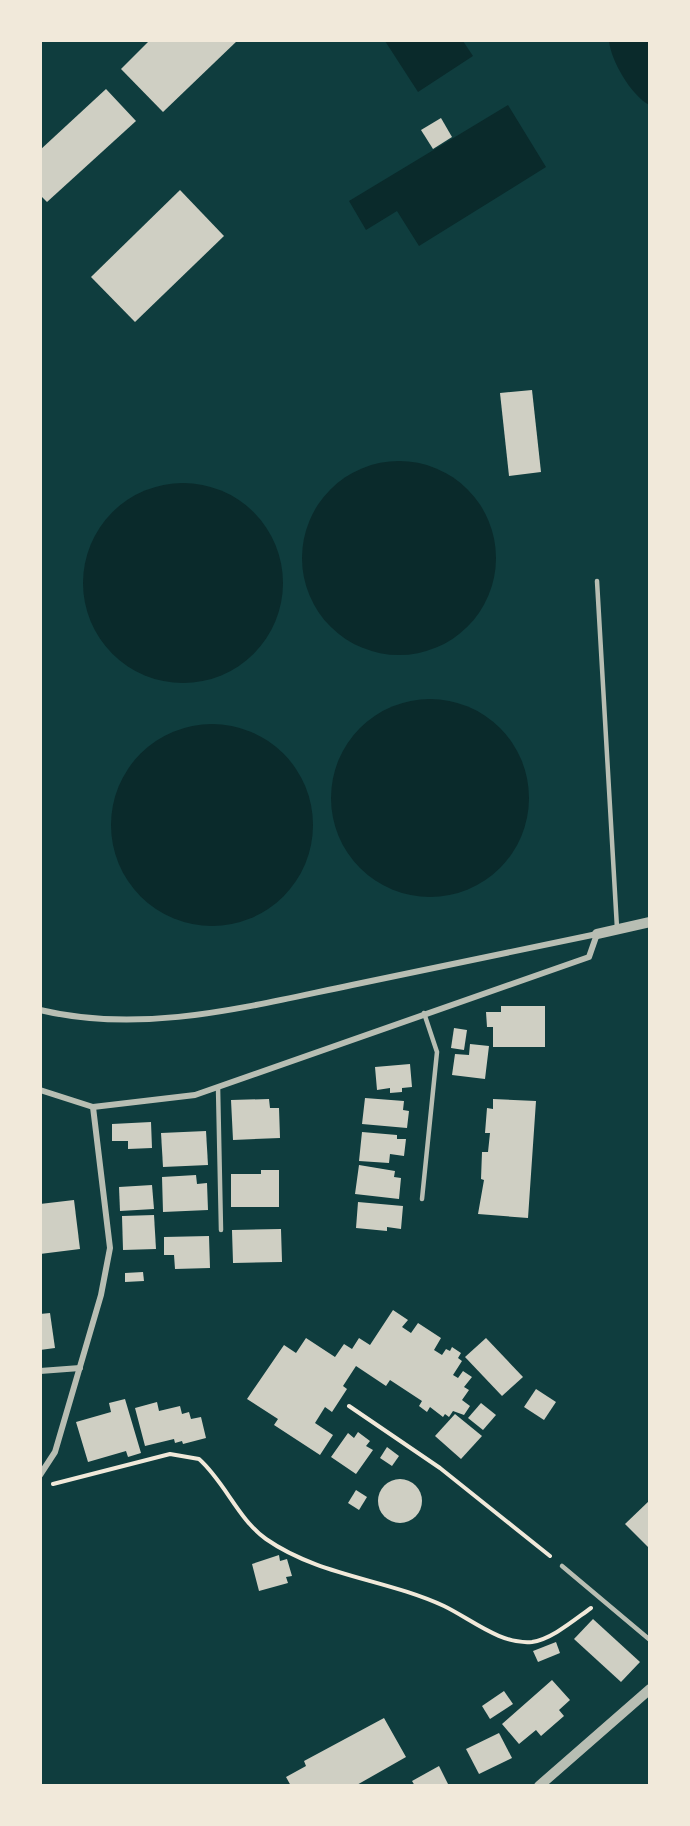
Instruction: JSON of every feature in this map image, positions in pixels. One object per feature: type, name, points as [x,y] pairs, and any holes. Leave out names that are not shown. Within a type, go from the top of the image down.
[{"type":"street","points":[[40,1010],[60,1015],[139,1020],[225,1012],[617,931],[650,922]]},
{"type":"street","points":[[40,1090],[93,1107],[195,1095],[589,957],[597,934]]},
{"type":"street","points":[[40,1474],[55,1452],[101,1295],[110,1248],[93,1107]]},
{"type":"street","points":[[40,1371],[80,1368]]},
{"type":"street","points":[[539,1785],[650,1689]]},
{"type":"lane","points":[[597,581],[617,931]]},
{"type":"lane","points":[[422,1199],[437,1052],[424,1013]]},
{"type":"lane","points":[[218,1087],[221,1230]]},
{"type":"lane","points":[[562,1566],[650,1640]]},
{"type":"path","points":[[349,1406],[440,1468],[562,1566]]},
{"type":"path","points":[[48,1484],[170,1454],[199,1459],[209,1467],[241,1512],[265,1538],[332,1572],[405,1591],[443,1606],[508,1640],[533,1642],[561,1629],[602,1600]]},
{"type":"water","points":[[385,41],[463,41],[473,56],[418,92]]},
{"type":"water","points":[[609,41],[649,41],[649,105],[635,94],[623,77]]},
{"type":"water","points":[[508,105],[546,167],[419,246],[397,211],[366,230],[349,201]]},
{"type":"water","points":[[399,461],[427,465],[445,473],[460,483],[474,497],[492,530],[496,558],[492,586],[484,604],[474,619],[460,633],[427,651],[399,655],[371,651],[353,643],[338,633],[324,619],[306,586],[302,558],[306,530],[314,512],[324,497],[338,483],[371,465]]},
{"type":"water","points":[[193,483],[203,484],[230,494],[247,505],[261,519],[276,545],[282,563],[282,603],[272,630],[261,647],[247,661],[230,672],[203,682],[173,683],[163,682],[136,672],[119,661],[105,647],[94,630],[84,603],[83,573],[84,563],[94,536],[105,519],[119,505],[136,494],[163,484]]},
{"type":"water","points":[[430,699],[449,701],[468,707],[485,716],[500,728],[512,743],[521,760],[527,779],[529,798],[527,817],[521,836],[512,853],[500,868],[485,880],[468,889],[449,895],[430,897],[411,895],[392,889],[375,880],[360,868],[348,853],[339,836],[333,817],[331,798],[333,779],[339,760],[348,743],[360,728],[375,716],[392,707],[411,701]]},
{"type":"water","points":[[202,724],[222,724],[251,731],[284,753],[306,786],[313,825],[306,864],[284,897],[251,919],[222,926],[202,926],[173,919],[140,897],[118,864],[111,835],[111,815],[118,786],[140,753],[173,731]]},
{"type":"building","points":[[150,40],[238,40],[163,112],[121,69]]},
{"type":"building","points":[[106,89],[136,121],[47,202],[40,195],[40,150]]},
{"type":"building","points":[[441,118],[452,137],[433,149],[421,130]]},
{"type":"building","points":[[180,190],[224,236],[135,322],[91,277]]},
{"type":"building","points":[[532,390],[541,472],[509,476],[500,393]]},
{"type":"building","points":[[501,1006],[545,1006],[545,1047],[493,1047],[493,1027],[487,1027],[486,1012],[501,1012]]},
{"type":"building","points":[[454,1028],[467,1030],[464,1050],[451,1048]]},
{"type":"building","points":[[470,1044],[489,1046],[485,1079],[452,1075],[455,1054],[469,1055]]},
{"type":"building","points":[[410,1064],[412,1087],[402,1088],[402,1092],[390,1093],[390,1088],[377,1090],[375,1067]]},
{"type":"building","points":[[365,1098],[404,1101],[403,1110],[409,1111],[407,1128],[362,1124]]},
{"type":"building","points":[[269,1099],[270,1108],[279,1108],[280,1138],[233,1140],[231,1100]]},
{"type":"building","points":[[493,1099],[536,1101],[528,1218],[478,1214],[484,1180],[481,1179],[482,1152],[488,1152],[490,1133],[485,1133],[487,1108],[493,1109]]},
{"type":"building","points":[[151,1122],[152,1148],[128,1149],[128,1141],[112,1141],[112,1124]]},
{"type":"building","points":[[206,1131],[208,1165],[163,1167],[161,1133]]},
{"type":"building","points":[[362,1132],[397,1135],[397,1139],[406,1139],[404,1156],[390,1154],[389,1163],[359,1161]]},
{"type":"building","points":[[359,1165],[395,1171],[394,1177],[401,1178],[399,1199],[355,1194]]},
{"type":"building","points":[[261,1170],[279,1170],[279,1207],[231,1207],[231,1174],[261,1174]]},
{"type":"building","points":[[196,1175],[197,1184],[207,1183],[208,1210],[163,1212],[162,1177]]},
{"type":"building","points":[[152,1185],[154,1209],[120,1211],[119,1187]]},
{"type":"building","points":[[74,1200],[80,1249],[40,1254],[40,1204]]},
{"type":"building","points":[[358,1202],[403,1206],[401,1229],[387,1227],[387,1231],[356,1228]]},
{"type":"building","points":[[154,1215],[156,1249],[123,1250],[122,1216]]},
{"type":"building","points":[[281,1229],[282,1262],[233,1263],[232,1230]]},
{"type":"building","points":[[209,1236],[210,1268],[175,1269],[174,1255],[164,1255],[164,1237]]},
{"type":"building","points":[[143,1272],[144,1281],[125,1282],[125,1273]]},
{"type":"building","points":[[393,1310],[408,1320],[402,1327],[411,1333],[418,1323],[441,1338],[434,1350],[442,1355],[446,1349],[450,1351],[452,1347],[461,1353],[458,1358],[462,1361],[453,1375],[458,1378],[463,1371],[472,1377],[464,1387],[469,1390],[462,1400],[470,1406],[464,1415],[453,1411],[449,1417],[445,1414],[443,1417],[430,1407],[427,1412],[419,1406],[422,1401],[390,1380],[386,1386],[356,1366],[343,1386],[347,1389],[332,1412],[325,1407],[315,1423],[333,1435],[320,1455],[274,1425],[278,1419],[247,1399],[284,1345],[296,1353],[306,1338],[335,1357],[344,1344],[352,1349],[359,1338],[370,1345]]},
{"type":"building","points":[[50,1313],[55,1348],[40,1350],[40,1314]]},
{"type":"building","points":[[486,1338],[523,1377],[502,1396],[465,1357]]},
{"type":"building","points":[[536,1389],[556,1402],[544,1420],[524,1407]]},
{"type":"building","points":[[125,1399],[141,1453],[128,1457],[126,1451],[88,1462],[76,1422],[111,1412],[109,1403]]},
{"type":"building","points":[[157,1402],[159,1411],[180,1406],[182,1414],[189,1412],[191,1419],[201,1417],[206,1438],[183,1444],[182,1441],[175,1443],[174,1439],[145,1446],[135,1408]]},
{"type":"building","points":[[481,1403],[496,1415],[483,1430],[468,1418]]},
{"type":"building","points":[[455,1414],[482,1436],[461,1459],[435,1436]]},
{"type":"building","points":[[358,1432],[370,1441],[366,1446],[373,1450],[356,1474],[331,1457],[348,1433],[354,1438]]},
{"type":"building","points":[[387,1447],[399,1456],[392,1466],[380,1458]]},
{"type":"building","points":[[400,1479],[415,1486],[422,1501],[415,1516],[400,1523],[385,1516],[378,1501],[385,1486]]},
{"type":"building","points":[[356,1490],[367,1497],[359,1510],[348,1503]]},
{"type":"building","points":[[650,1500],[650,1549],[625,1524]]},
{"type":"building","points":[[279,1555],[280,1561],[287,1559],[292,1576],[286,1577],[288,1583],[259,1591],[252,1564]]},
{"type":"building","points":[[593,1619],[640,1662],[621,1682],[574,1639]]},
{"type":"building","points":[[556,1642],[560,1653],[538,1662],[533,1651]]},
{"type":"building","points":[[552,1680],[570,1700],[559,1710],[564,1716],[541,1736],[536,1730],[519,1744],[502,1724]]},
{"type":"building","points":[[504,1691],[513,1704],[490,1719],[482,1706]]},
{"type":"building","points":[[384,1718],[406,1757],[355,1786],[291,1786],[286,1777],[306,1766],[304,1761]]},
{"type":"building","points":[[499,1733],[512,1758],[479,1774],[466,1749]]},
{"type":"building","points":[[439,1766],[449,1786],[415,1786],[412,1781]]}]
